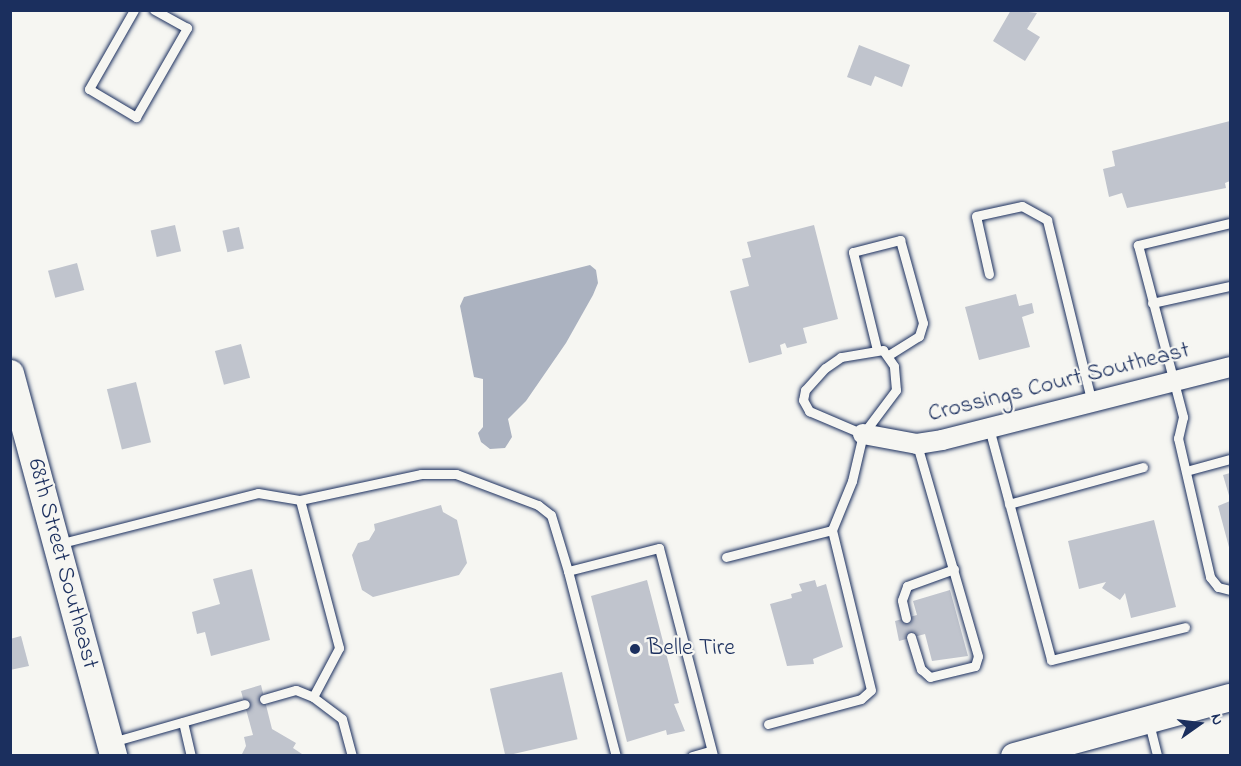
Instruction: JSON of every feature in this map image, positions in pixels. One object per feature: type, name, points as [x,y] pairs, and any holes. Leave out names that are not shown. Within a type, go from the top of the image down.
[{"type":"main road","name":"68th Street Southeast","points":[[10,374],[112,749]]},
{"type":"main road","points":[[1014,756],[1230,697]]},
{"type":"street","name":"Crossings Court Southeast","points":[[863,434],[917,444],[1092,403],[1230,367]]},
{"type":"lane","points":[[134,10],[89,89],[136,117],[187,28],[154,10]]},
{"type":"lane","points":[[989,274],[976,216],[1022,206],[1047,220],[1092,403]]},
{"type":"lane","points":[[1230,223],[1138,245],[1183,417],[1178,438],[1210,577],[1218,587],[1230,590]]},
{"type":"lane","points":[[877,350],[853,252],[900,240],[922,323],[919,336],[889,355]]},
{"type":"lane","points":[[1152,303],[1230,285]]},
{"type":"lane","points":[[863,434],[809,411],[803,400],[805,390],[841,357],[877,350],[889,355]]},
{"type":"lane","points":[[768,724],[861,699],[872,690],[832,530],[852,481],[863,434],[896,390],[889,355]]},
{"type":"lane","points":[[989,428],[1051,660],[1185,627]]},
{"type":"lane","points":[[911,637],[921,669],[930,677],[975,666],[976,647],[917,444]]},
{"type":"lane","points":[[1186,471],[1230,459]]},
{"type":"lane","points":[[1010,504],[1143,467]]},
{"type":"lane","points":[[57,545],[258,492],[300,500],[421,474],[456,474],[538,505],[551,515],[568,571],[616,756]]},
{"type":"lane","points":[[300,500],[339,648],[313,697]]},
{"type":"lane","points":[[726,557],[832,530]]},
{"type":"lane","points":[[568,571],[659,548],[711,753],[692,756]]},
{"type":"lane","points":[[906,618],[902,600],[907,586],[954,569]]},
{"type":"lane","points":[[264,699],[296,690],[313,697],[342,719],[352,756]]},
{"type":"lane","points":[[112,749],[183,722],[245,704]]},
{"type":"lane","points":[[1149,720],[1157,756]]},
{"type":"lane","points":[[183,722],[191,756]]},
{"type":"shaded area","points":[[590,265],[596,270],[598,283],[593,295],[566,343],[526,401],[508,419],[512,437],[505,448],[490,449],[481,442],[478,433],[483,427],[483,379],[474,377],[460,306],[464,297]]},
{"type":"building","points":[[1011,10],[1037,13],[1027,29],[1040,37],[1025,61],[993,41]]},
{"type":"building","points":[[859,45],[910,65],[902,87],[875,76],[871,86],[847,77]]},
{"type":"building","points":[[1230,121],[1230,181],[1225,183],[1226,188],[1127,208],[1122,193],[1109,197],[1103,169],[1115,166],[1112,151]]},
{"type":"building","points":[[175,225],[181,251],[157,257],[151,231]]},
{"type":"building","points":[[814,225],[838,319],[803,328],[807,343],[787,348],[785,343],[780,345],[782,354],[749,363],[730,291],[749,286],[742,259],[751,257],[747,242]]},
{"type":"building","points":[[239,227],[244,248],[227,252],[222,231]]},
{"type":"building","points":[[77,263],[84,290],[55,298],[48,271]]},
{"type":"building","points":[[1016,294],[1019,306],[1032,303],[1034,313],[1022,317],[1030,347],[979,360],[965,307]]},
{"type":"building","points":[[241,344],[250,378],[224,385],[215,351]]},
{"type":"building","points":[[136,382],[151,442],[122,449],[107,389]]},
{"type":"building","points":[[1230,473],[1230,499],[1223,475]]},
{"type":"building","points":[[1230,501],[1230,551],[1218,506]]},
{"type":"building","points":[[441,505],[443,512],[457,520],[467,563],[459,575],[373,597],[362,590],[352,555],[358,543],[369,540],[375,530],[374,524]]},
{"type":"building","points":[[1154,520],[1176,607],[1131,618],[1125,593],[1120,600],[1102,588],[1106,582],[1079,589],[1068,541]]},
{"type":"building","points":[[252,569],[270,640],[211,656],[205,632],[197,634],[192,612],[220,604],[213,579]]},
{"type":"building","name":"Belle Tire","points":[[647,580],[679,703],[674,704],[685,731],[667,735],[666,730],[627,742],[591,596]]},
{"type":"building","points":[[815,580],[817,587],[826,584],[843,647],[813,659],[814,664],[787,666],[770,604],[792,598],[791,594],[802,591],[799,584]]},
{"type":"building","points":[[950,590],[968,656],[932,661],[925,634],[899,641],[895,621],[917,615],[913,601]]},
{"type":"building","points":[[21,636],[29,666],[10,670],[10,639]]},
{"type":"building","points":[[562,672],[578,739],[505,756],[490,689]]},
{"type":"building","points":[[261,685],[272,729],[296,743],[293,748],[305,756],[241,756],[246,746],[244,737],[253,735],[241,691]]},
{"type":"place","name":"Belle Tire","points":[[635,649]]}]
